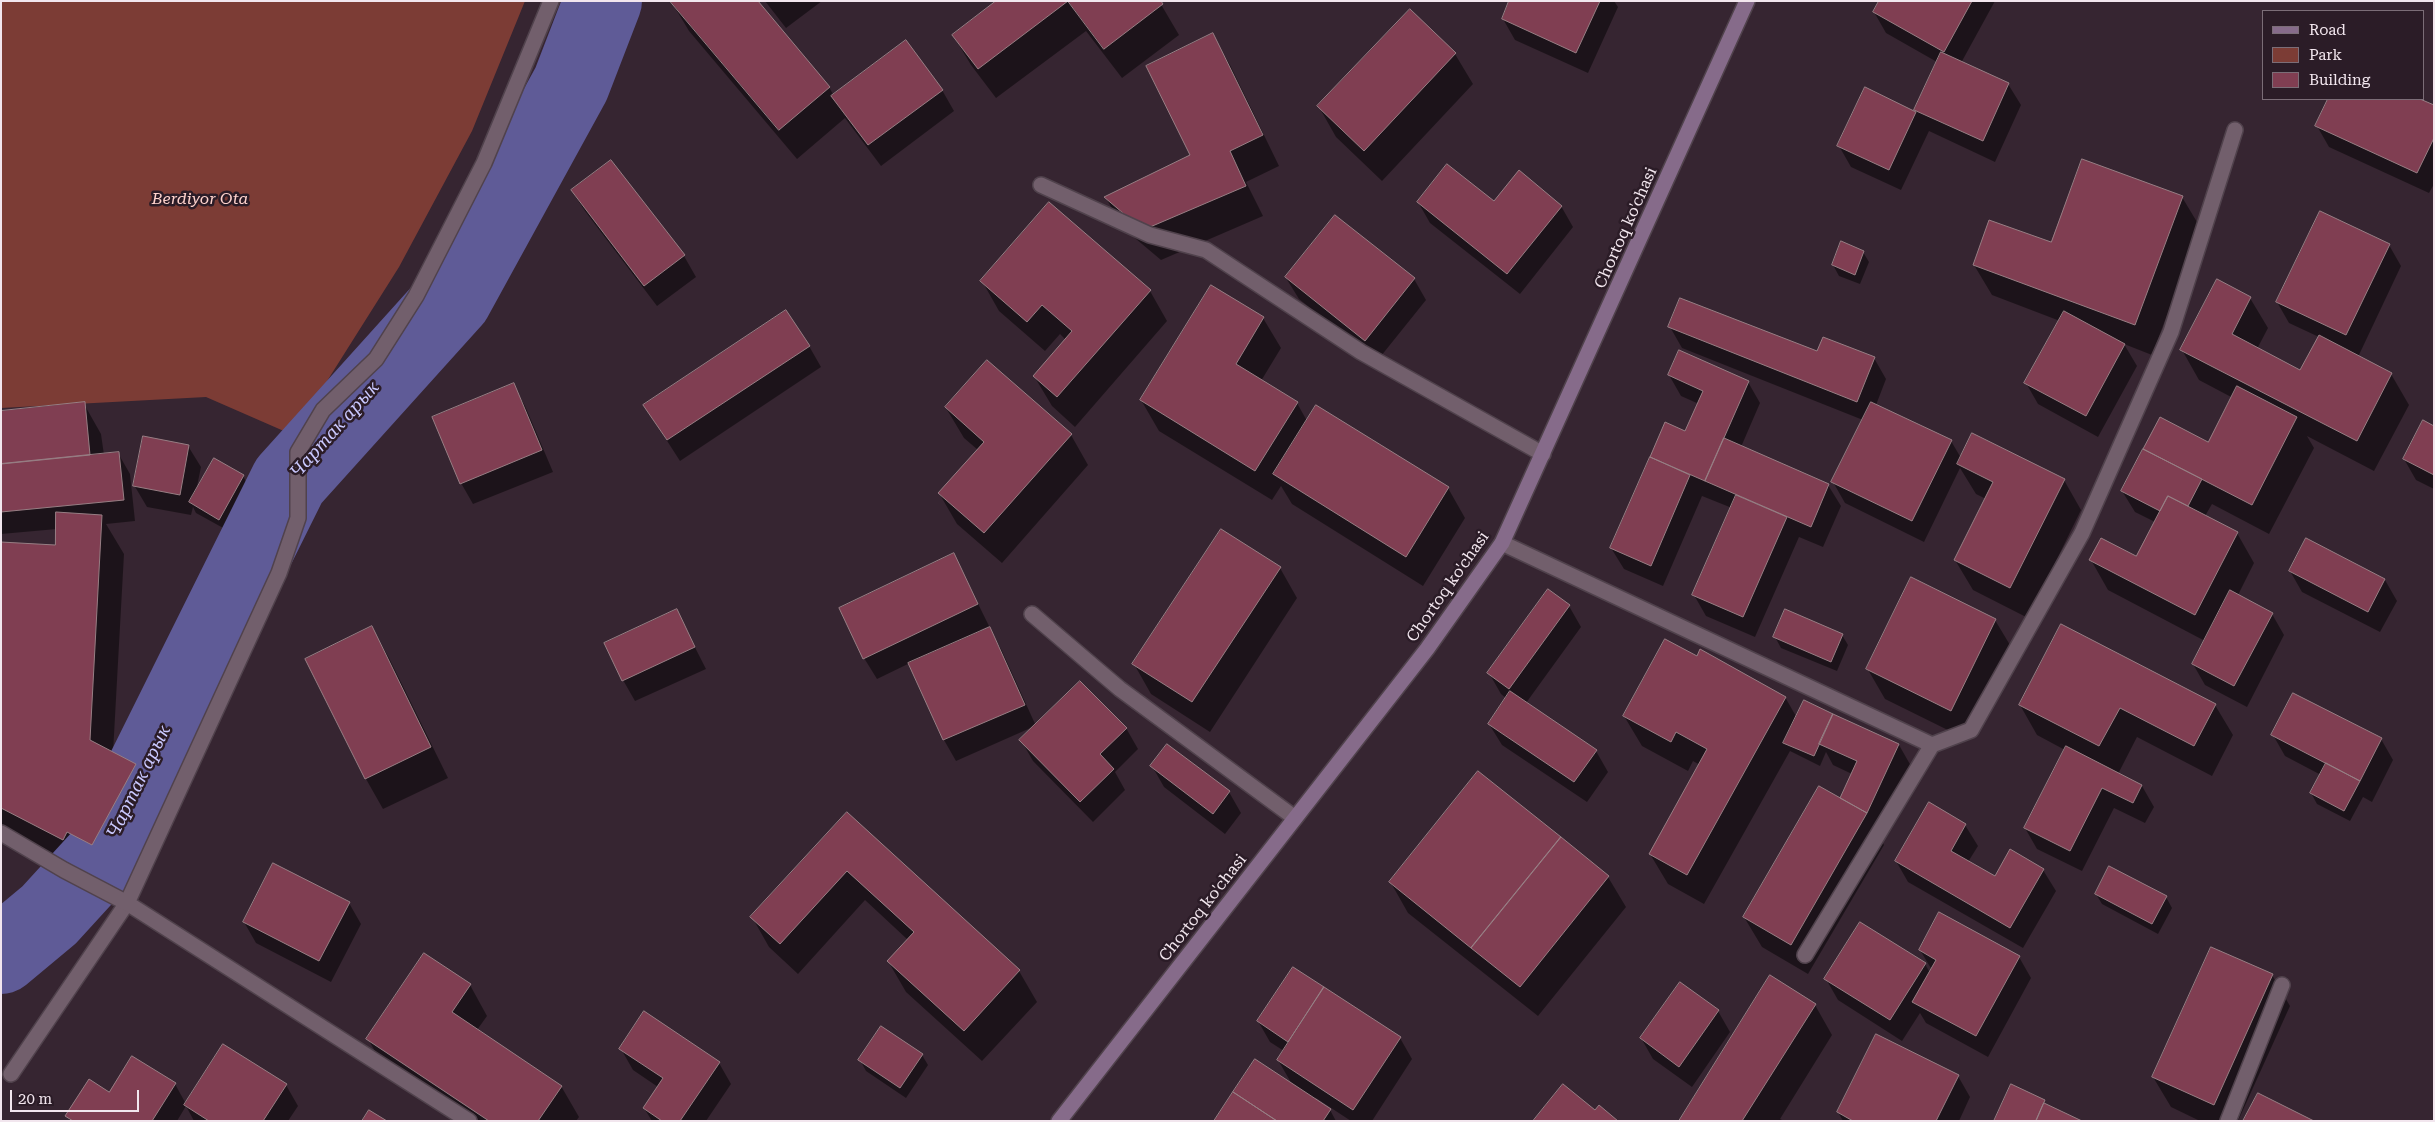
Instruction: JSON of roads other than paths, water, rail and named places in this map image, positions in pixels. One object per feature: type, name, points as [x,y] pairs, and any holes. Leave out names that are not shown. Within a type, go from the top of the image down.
[{"type":"street","points":[[11,1074],[127,903],[279,573],[298,518],[296,490],[298,452],[323,410],[376,359],[416,296],[484,163],[551,1]]},
{"type":"street","name":"Chortoq ko'chasi","points":[[1059,1121],[1427,649],[1502,543],[1747,1]]},
{"type":"street","points":[[1805,955],[1932,744],[1971,730],[2082,533],[2171,332],[2234,130]]},
{"type":"street","points":[[1041,185],[1150,235],[1206,250],[1361,352],[1543,454]]},
{"type":"street","points":[[1502,543],[1932,744]]},
{"type":"street","points":[[1032,614],[1120,689],[1294,818]]},
{"type":"street","points":[[1,833],[64,870],[127,903],[469,1121]]},
{"type":"street","points":[[2228,1121],[2282,985]]},
{"type":"waterway","name":"Чартак арык","points":[[1,955],[49,915],[102,857],[289,481],[453,299],[571,84],[603,1]]},
{"type":"park label","name":"Berdiyor Ota","points":[[200,199]]}]
